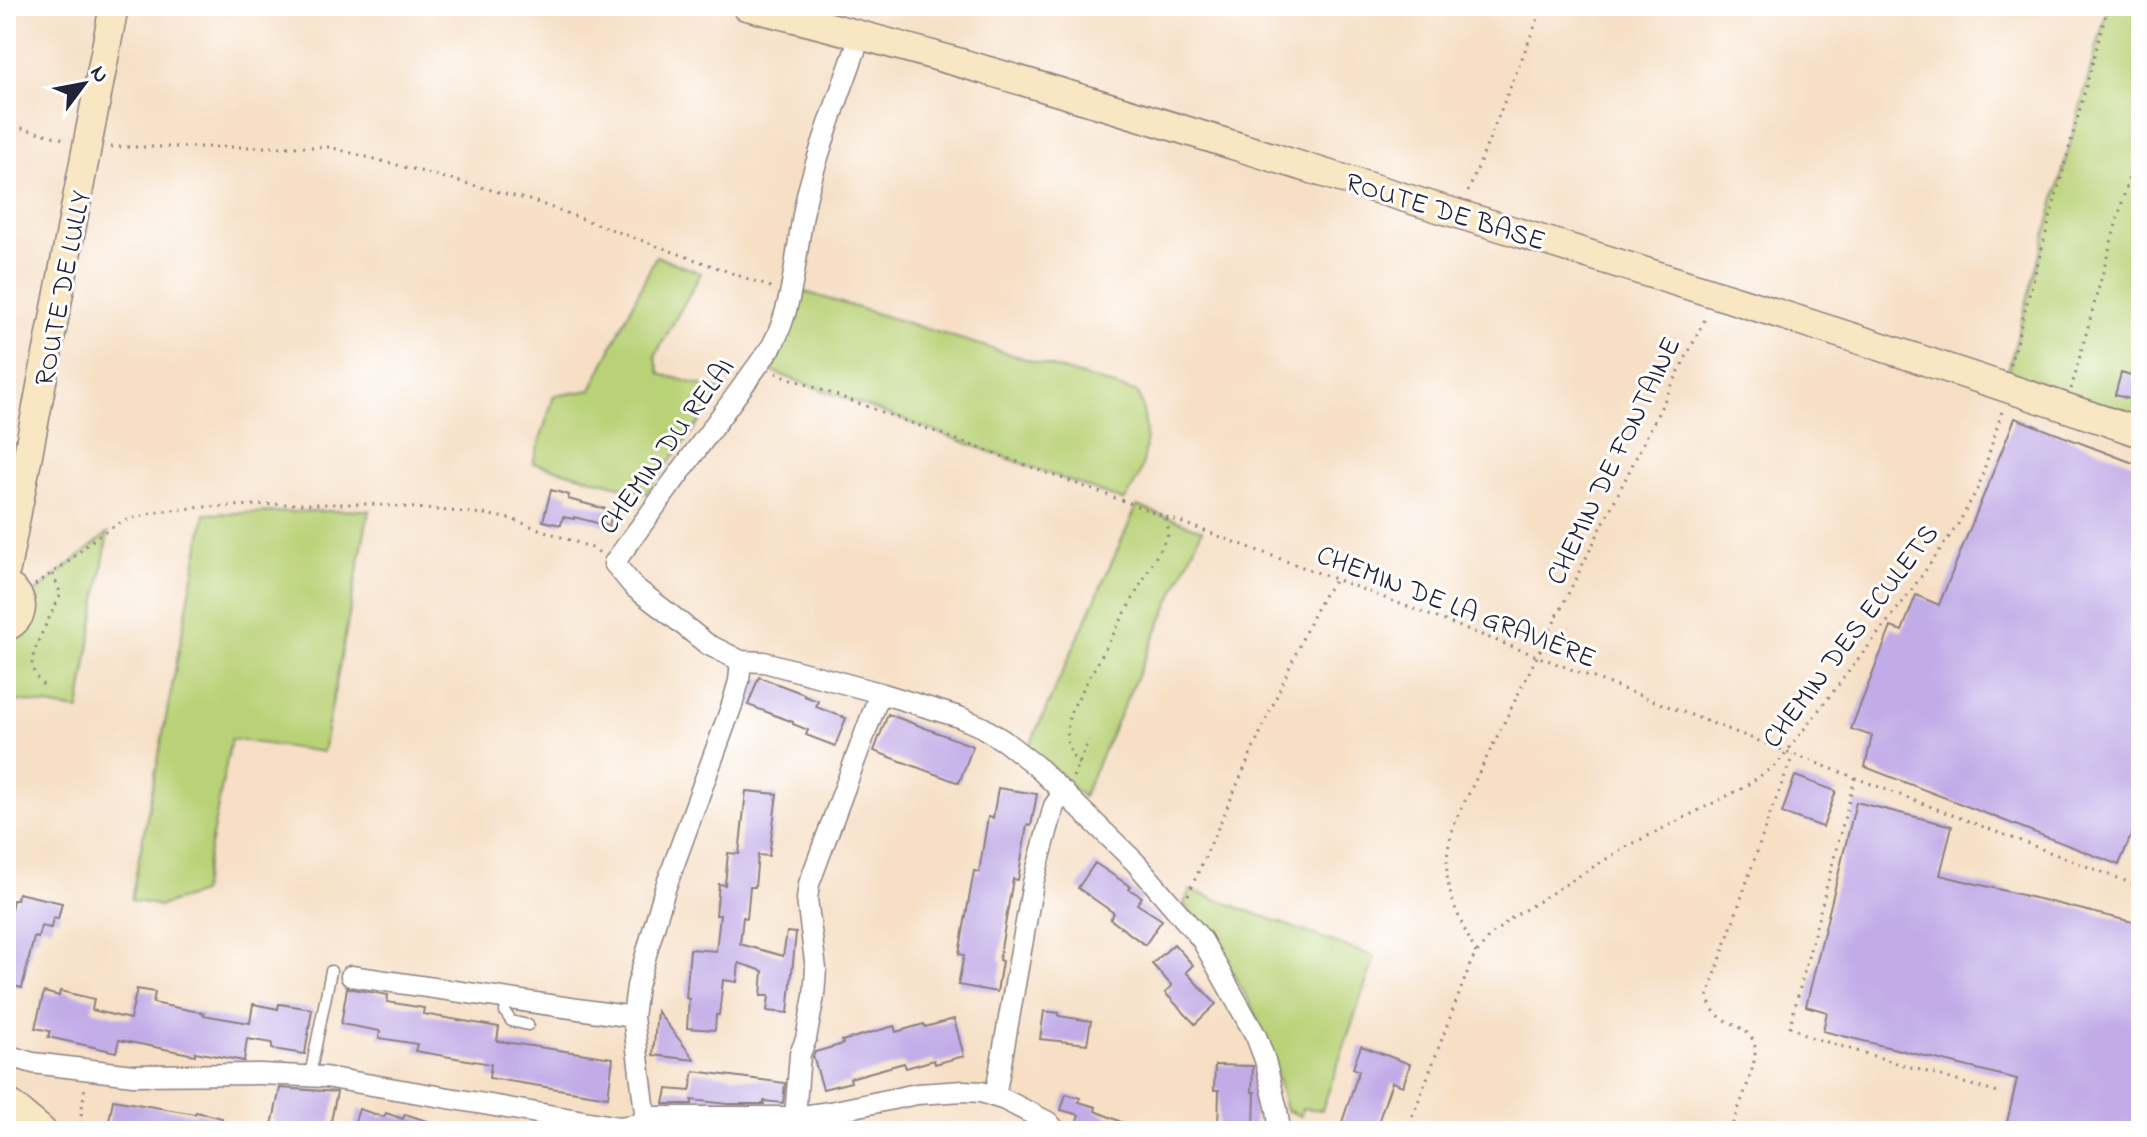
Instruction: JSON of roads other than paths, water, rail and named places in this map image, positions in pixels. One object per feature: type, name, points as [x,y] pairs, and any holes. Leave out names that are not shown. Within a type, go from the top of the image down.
[{"type":"main road","name":"ROUTE DE LULLY","points":[[6,569],[114,6]]},
{"type":"main road","name":"ROUTE DE BASE","points":[[746,6],[968,64],[1717,294],[2141,433]]},
{"type":"main road","points":[[6,586],[16,592],[22,603],[19,618],[6,627]]},
{"type":"main road","points":[[6,1101],[42,1131]]},
{"type":"street","name":"CHEMIN DU RELAI","points":[[861,34],[824,137],[808,193],[782,327],[614,563],[634,587],[707,644],[741,661],[764,662],[940,710],[982,727],[1035,765],[1135,862],[1202,940],[1256,1036],[1265,1060],[1280,1131]]},
{"type":"street","points":[[638,1125],[633,1017],[637,986],[662,900],[732,705],[741,661]]},
{"type":"street","points":[[795,1117],[800,1054],[806,1039],[816,969],[807,899],[809,884],[880,693]]},
{"type":"street","points":[[995,1097],[1033,883],[1054,806],[1064,792]]},
{"type":"street","points":[[341,974],[633,1017]]},
{"type":"street","points":[[6,1055],[33,1063],[133,1075],[310,1075],[619,1127],[638,1125],[656,1117],[795,1117],[917,1094],[981,1092],[1026,1110],[1048,1122],[1056,1131]]},
{"type":"lane","points":[[310,1075],[341,974]]},
{"type":"lane","points":[[507,999],[505,1012],[511,1021],[528,1025]]}]
